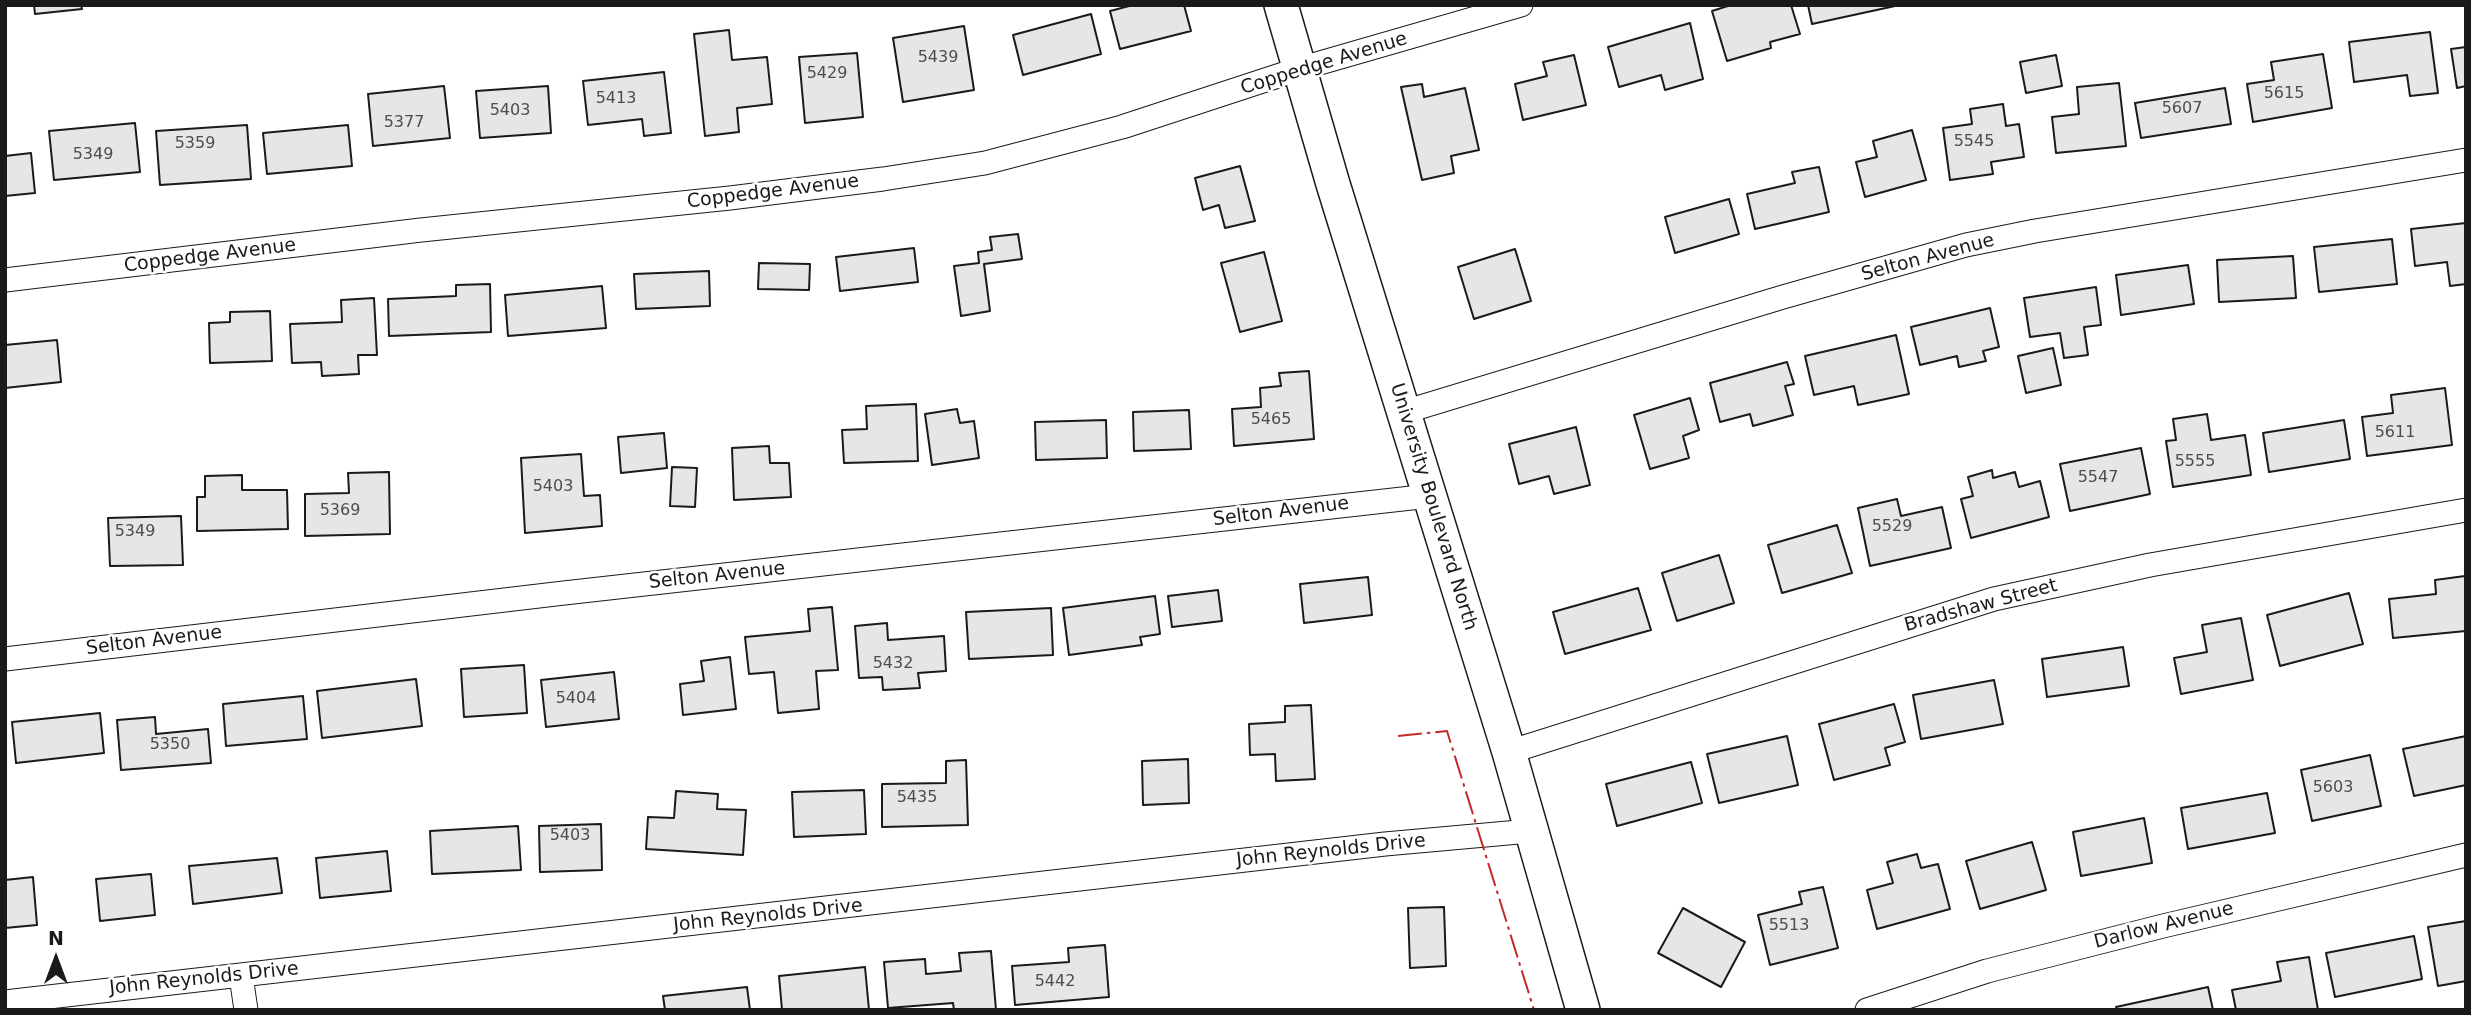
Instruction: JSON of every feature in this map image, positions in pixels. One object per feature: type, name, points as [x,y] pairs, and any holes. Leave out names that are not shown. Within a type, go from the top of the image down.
[{"type":"street","name":"University Boulevard North","points":[[1281,5],[1508,752],[1583,1010]]},
{"type":"street","name":"Coppedge Avenue","points":[[5,280],[421,230],[744,196],[972,165],[1122,127],[1299,69],[1521,5]]},
{"type":"street","name":"Selton Avenue","points":[[1404,412],[1783,297],[1966,245],[2035,231],[2466,160]]},
{"type":"street","name":"Selton Avenue","points":[[5,659],[1429,496]]},
{"type":"street","name":"Bradshaw Street","points":[[1508,752],[1994,599],[2150,565],[2466,510]]},
{"type":"street","name":"John Reynolds Drive","points":[[5,1002],[1385,844],[1530,831]]},
{"type":"street","name":"Darlow Avenue","points":[[1867,1010],[1987,971],[2162,926],[2466,855]]},
{"type":"street","points":[[241,976],[246,1010]]},
{"type":"building","points":[[34,5],[81,5],[82,9],[35,14]]},
{"type":"building","points":[[1133,5],[1184,5],[1191,31],[1120,49],[1110,11]]},
{"type":"building","points":[[1731,5],[1791,5],[1800,34],[1770,42],[1771,48],[1727,61],[1712,11]]},
{"type":"building","points":[[1808,5],[1895,5],[1895,6],[1812,24]]},
{"type":"building","points":[[1091,14],[1101,54],[1023,75],[1013,35]]},
{"type":"building","points":[[1690,23],[1703,79],[1665,90],[1661,75],[1619,87],[1608,47]]},
{"type":"building","points":[[964,26],[974,90],[903,102],[893,38]]},
{"type":"building","points":[[729,30],[732,60],[767,57],[772,104],[737,108],[739,132],[705,136],[694,34]]},
{"type":"building","points":[[2430,32],[2438,93],[2410,96],[2407,75],[2354,82],[2349,42]]},
{"type":"building","points":[[2466,47],[2466,86],[2457,88],[2451,49]]},
{"type":"building","points":[[857,53],[863,117],[805,123],[799,57]]},
{"type":"building","points":[[2323,54],[2332,108],[2253,122],[2247,84],[2274,80],[2271,62]]},
{"type":"building","points":[[1574,55],[1586,105],[1523,120],[1515,84],[1547,76],[1543,62]]},
{"type":"building","points":[[2056,55],[2062,86],[2026,93],[2020,62]]},
{"type":"building","points":[[664,72],[671,133],[644,136],[642,119],[588,125],[583,81]]},
{"type":"building","points":[[2119,83],[2126,146],[2056,153],[2052,117],[2079,114],[2077,87]]},
{"type":"building","points":[[1422,84],[1424,97],[1465,88],[1479,150],[1451,156],[1454,173],[1422,180],[1401,87]]},
{"type":"building","points":[[444,86],[450,138],[373,146],[368,94]]},
{"type":"building","points":[[548,86],[551,133],[480,138],[476,91]]},
{"type":"building","points":[[2225,88],[2231,124],[2141,138],[2135,103]]},
{"type":"building","points":[[2003,104],[2006,126],[2019,124],[2024,157],[1991,162],[1993,174],[1950,180],[1943,128],[1972,124],[1970,109]]},
{"type":"building","points":[[135,123],[140,172],[54,180],[49,131]]},
{"type":"building","points":[[247,125],[251,179],[160,185],[156,131]]},
{"type":"building","points":[[348,125],[352,166],[267,174],[263,133]]},
{"type":"building","points":[[1912,130],[1926,180],[1865,197],[1856,162],[1877,157],[1873,141]]},
{"type":"building","points":[[31,153],[35,193],[5,196],[5,156]]},
{"type":"building","points":[[1240,166],[1255,221],[1225,228],[1219,205],[1203,210],[1195,178]]},
{"type":"building","points":[[1819,167],[1829,212],[1755,229],[1747,194],[1795,183],[1792,172]]},
{"type":"building","points":[[1729,199],[1739,234],[1675,253],[1665,217]]},
{"type":"building","points":[[2466,223],[2466,284],[2450,286],[2447,262],[2415,266],[2411,229]]},
{"type":"building","points":[[1018,234],[1022,259],[984,264],[990,311],[961,316],[954,266],[979,263],[978,252],[992,250],[990,237]]},
{"type":"building","points":[[2392,239],[2397,284],[2319,292],[2314,247]]},
{"type":"building","points":[[914,248],[918,282],[840,291],[836,257]]},
{"type":"building","points":[[1515,249],[1531,301],[1474,319],[1458,267]]},
{"type":"building","points":[[1264,252],[1282,321],[1240,332],[1221,263]]},
{"type":"building","points":[[2293,256],[2296,298],[2219,302],[2217,260]]},
{"type":"building","points":[[759,263],[810,264],[809,290],[758,289]]},
{"type":"building","points":[[2188,265],[2194,304],[2121,315],[2116,275]]},
{"type":"building","points":[[709,271],[710,306],[636,309],[634,274]]},
{"type":"building","points":[[490,284],[491,332],[389,336],[388,299],[456,296],[456,285]]},
{"type":"building","points":[[602,286],[606,328],[508,336],[505,295]]},
{"type":"building","points":[[2096,287],[2101,325],[2084,327],[2088,355],[2064,358],[2060,333],[2030,337],[2024,298]]},
{"type":"building","points":[[374,298],[377,355],[358,355],[359,374],[322,376],[321,362],[292,363],[290,324],[342,322],[341,300]]},
{"type":"building","points":[[1990,308],[1999,347],[1983,351],[1986,361],[1959,367],[1957,356],[1920,365],[1911,327]]},
{"type":"building","points":[[270,311],[272,361],[210,363],[209,323],[230,322],[230,312]]},
{"type":"building","points":[[1896,335],[1909,394],[1858,405],[1854,386],[1814,395],[1805,356]]},
{"type":"building","points":[[57,340],[61,382],[5,388],[5,345]]},
{"type":"building","points":[[2053,348],[2061,385],[2026,393],[2018,356]]},
{"type":"building","points":[[1787,362],[1794,384],[1785,386],[1793,415],[1753,426],[1750,414],[1720,422],[1710,383]]},
{"type":"building","points":[[1309,371],[1314,439],[1234,446],[1232,409],[1261,407],[1260,388],[1281,386],[1279,373]]},
{"type":"building","points":[[2445,388],[2452,445],[2367,456],[2362,417],[2393,413],[2391,395]]},
{"type":"building","points":[[1690,398],[1699,430],[1683,436],[1689,458],[1650,469],[1634,415]]},
{"type":"building","points":[[916,404],[918,461],[844,463],[842,430],[867,429],[866,406]]},
{"type":"building","points":[[957,409],[960,423],[974,421],[979,458],[932,465],[925,414]]},
{"type":"building","points":[[1189,410],[1191,449],[1134,451],[1133,412]]},
{"type":"building","points":[[2207,414],[2211,440],[2245,435],[2251,475],[2173,487],[2166,441],[2176,440],[2173,419]]},
{"type":"building","points":[[1106,420],[1107,458],[1036,460],[1035,422]]},
{"type":"building","points":[[2344,420],[2350,459],[2269,472],[2263,433]]},
{"type":"building","points":[[1576,427],[1590,485],[1554,494],[1549,476],[1519,484],[1509,444]]},
{"type":"building","points":[[664,433],[667,468],[621,473],[618,437]]},
{"type":"building","points":[[769,446],[770,463],[789,463],[791,497],[734,500],[732,448]]},
{"type":"building","points":[[2141,448],[2150,494],[2070,511],[2060,464]]},
{"type":"building","points":[[581,454],[584,496],[600,495],[602,526],[525,533],[521,458]]},
{"type":"building","points":[[672,467],[697,468],[695,507],[670,506]]},
{"type":"building","points":[[1992,470],[1993,478],[2015,472],[2019,487],[2040,481],[2049,517],[1971,538],[1961,499],[1973,496],[1968,477]]},
{"type":"building","points":[[389,472],[390,534],[305,536],[305,494],[349,493],[348,473]]},
{"type":"building","points":[[242,475],[242,490],[287,490],[288,529],[197,531],[197,497],[205,497],[205,476]]},
{"type":"building","points":[[1897,499],[1901,516],[1942,507],[1951,548],[1870,566],[1858,508]]},
{"type":"building","points":[[181,516],[183,565],[110,566],[108,518]]},
{"type":"building","points":[[1837,525],[1852,573],[1782,593],[1768,545]]},
{"type":"building","points":[[1719,555],[1734,603],[1677,621],[1662,573]]},
{"type":"building","points":[[2465,576],[2466,631],[2393,638],[2389,599],[2436,594],[2435,580]]},
{"type":"building","points":[[1368,577],[1372,615],[1304,623],[1300,584]]},
{"type":"building","points":[[1638,588],[1651,630],[1565,654],[1553,612]]},
{"type":"building","points":[[1218,590],[1222,621],[1172,627],[1168,596]]},
{"type":"building","points":[[2349,593],[2363,644],[2280,666],[2267,615]]},
{"type":"building","points":[[1155,596],[1160,634],[1140,637],[1142,645],[1069,655],[1063,608]]},
{"type":"building","points":[[832,607],[838,670],[816,671],[819,709],[778,713],[774,672],[749,674],[745,637],[810,631],[808,609]]},
{"type":"building","points":[[1051,608],[1053,655],[969,659],[966,612]]},
{"type":"building","points":[[2241,618],[2253,680],[2181,694],[2174,658],[2207,652],[2202,625]]},
{"type":"building","points":[[887,623],[888,640],[944,636],[946,671],[918,673],[920,688],[883,690],[882,677],[859,678],[855,626]]},
{"type":"building","points":[[2123,647],[2129,686],[2047,697],[2042,659]]},
{"type":"building","points":[[730,657],[736,709],[683,715],[680,684],[704,681],[701,661]]},
{"type":"building","points":[[524,665],[527,713],[464,717],[461,669]]},
{"type":"building","points":[[614,672],[619,719],[546,727],[541,680]]},
{"type":"building","points":[[416,679],[422,726],[322,738],[317,691]]},
{"type":"building","points":[[1994,680],[2003,724],[1921,739],[1913,695]]},
{"type":"building","points":[[303,696],[307,739],[226,746],[223,704]]},
{"type":"building","points":[[1894,704],[1905,742],[1885,748],[1890,765],[1834,780],[1819,724]]},
{"type":"building","points":[[1311,705],[1315,779],[1276,781],[1275,754],[1250,755],[1249,724],[1285,722],[1285,706]]},
{"type":"building","points":[[100,713],[104,753],[16,763],[12,722]]},
{"type":"building","points":[[155,717],[156,734],[208,729],[211,763],[121,770],[117,720]]},
{"type":"building","points":[[1787,736],[1798,785],[1719,803],[1707,754]]},
{"type":"building","points":[[2466,736],[2466,785],[2414,796],[2403,749]]},
{"type":"building","points":[[2370,755],[2381,806],[2312,821],[2301,770]]},
{"type":"building","points":[[1188,759],[1189,803],[1143,805],[1142,761]]},
{"type":"building","points":[[966,760],[968,825],[882,827],[882,784],[946,783],[946,761]]},
{"type":"building","points":[[1691,762],[1702,803],[1617,826],[1606,784]]},
{"type":"building","points":[[864,790],[866,834],[794,837],[792,792]]},
{"type":"building","points":[[676,791],[718,794],[717,809],[746,810],[743,855],[646,849],[648,817],[674,818]]},
{"type":"building","points":[[2267,793],[2275,833],[2188,849],[2181,808]]},
{"type":"building","points":[[2144,818],[2152,863],[2081,876],[2073,832]]},
{"type":"building","points":[[601,824],[602,870],[540,872],[539,826]]},
{"type":"building","points":[[518,826],[521,870],[432,874],[430,831]]},
{"type":"building","points":[[2032,842],[2046,890],[1980,909],[1966,861]]},
{"type":"building","points":[[387,851],[391,891],[320,898],[316,858]]},
{"type":"building","points":[[1917,854],[1921,868],[1938,864],[1950,909],[1877,929],[1867,890],[1893,883],[1887,862]]},
{"type":"building","points":[[277,858],[282,893],[193,904],[189,866]]},
{"type":"building","points":[[151,874],[155,915],[100,921],[96,879]]},
{"type":"building","points":[[33,877],[37,925],[5,928],[5,880]]},
{"type":"building","points":[[1823,887],[1838,948],[1770,965],[1758,915],[1802,904],[1799,892]]},
{"type":"building","points":[[1444,907],[1446,966],[1410,968],[1408,908]]},
{"type":"building","points":[[1683,908],[1745,942],[1721,987],[1658,953]]},
{"type":"building","points":[[2466,921],[2466,981],[2438,986],[2428,927]]},
{"type":"building","points":[[2414,936],[2422,979],[2335,997],[2326,953]]},
{"type":"building","points":[[1105,945],[1109,997],[1015,1005],[1012,966],[1069,962],[1068,948]]},
{"type":"building","points":[[991,951],[996,1010],[954,1010],[953,1003],[888,1008],[884,962],[925,959],[926,974],[961,971],[959,953]]},
{"type":"building","points":[[2309,957],[2318,1010],[2236,1010],[2232,990],[2281,981],[2277,962]]},
{"type":"building","points":[[865,967],[869,1010],[782,1010],[779,976]]},
{"type":"building","points":[[747,987],[750,1010],[665,1010],[663,996]]},
{"type":"building","points":[[2208,987],[2213,1010],[2117,1010],[2116,1007]]},
{"type":"power","points":[[1398,736],[1447,731],[1534,1010]]}]
